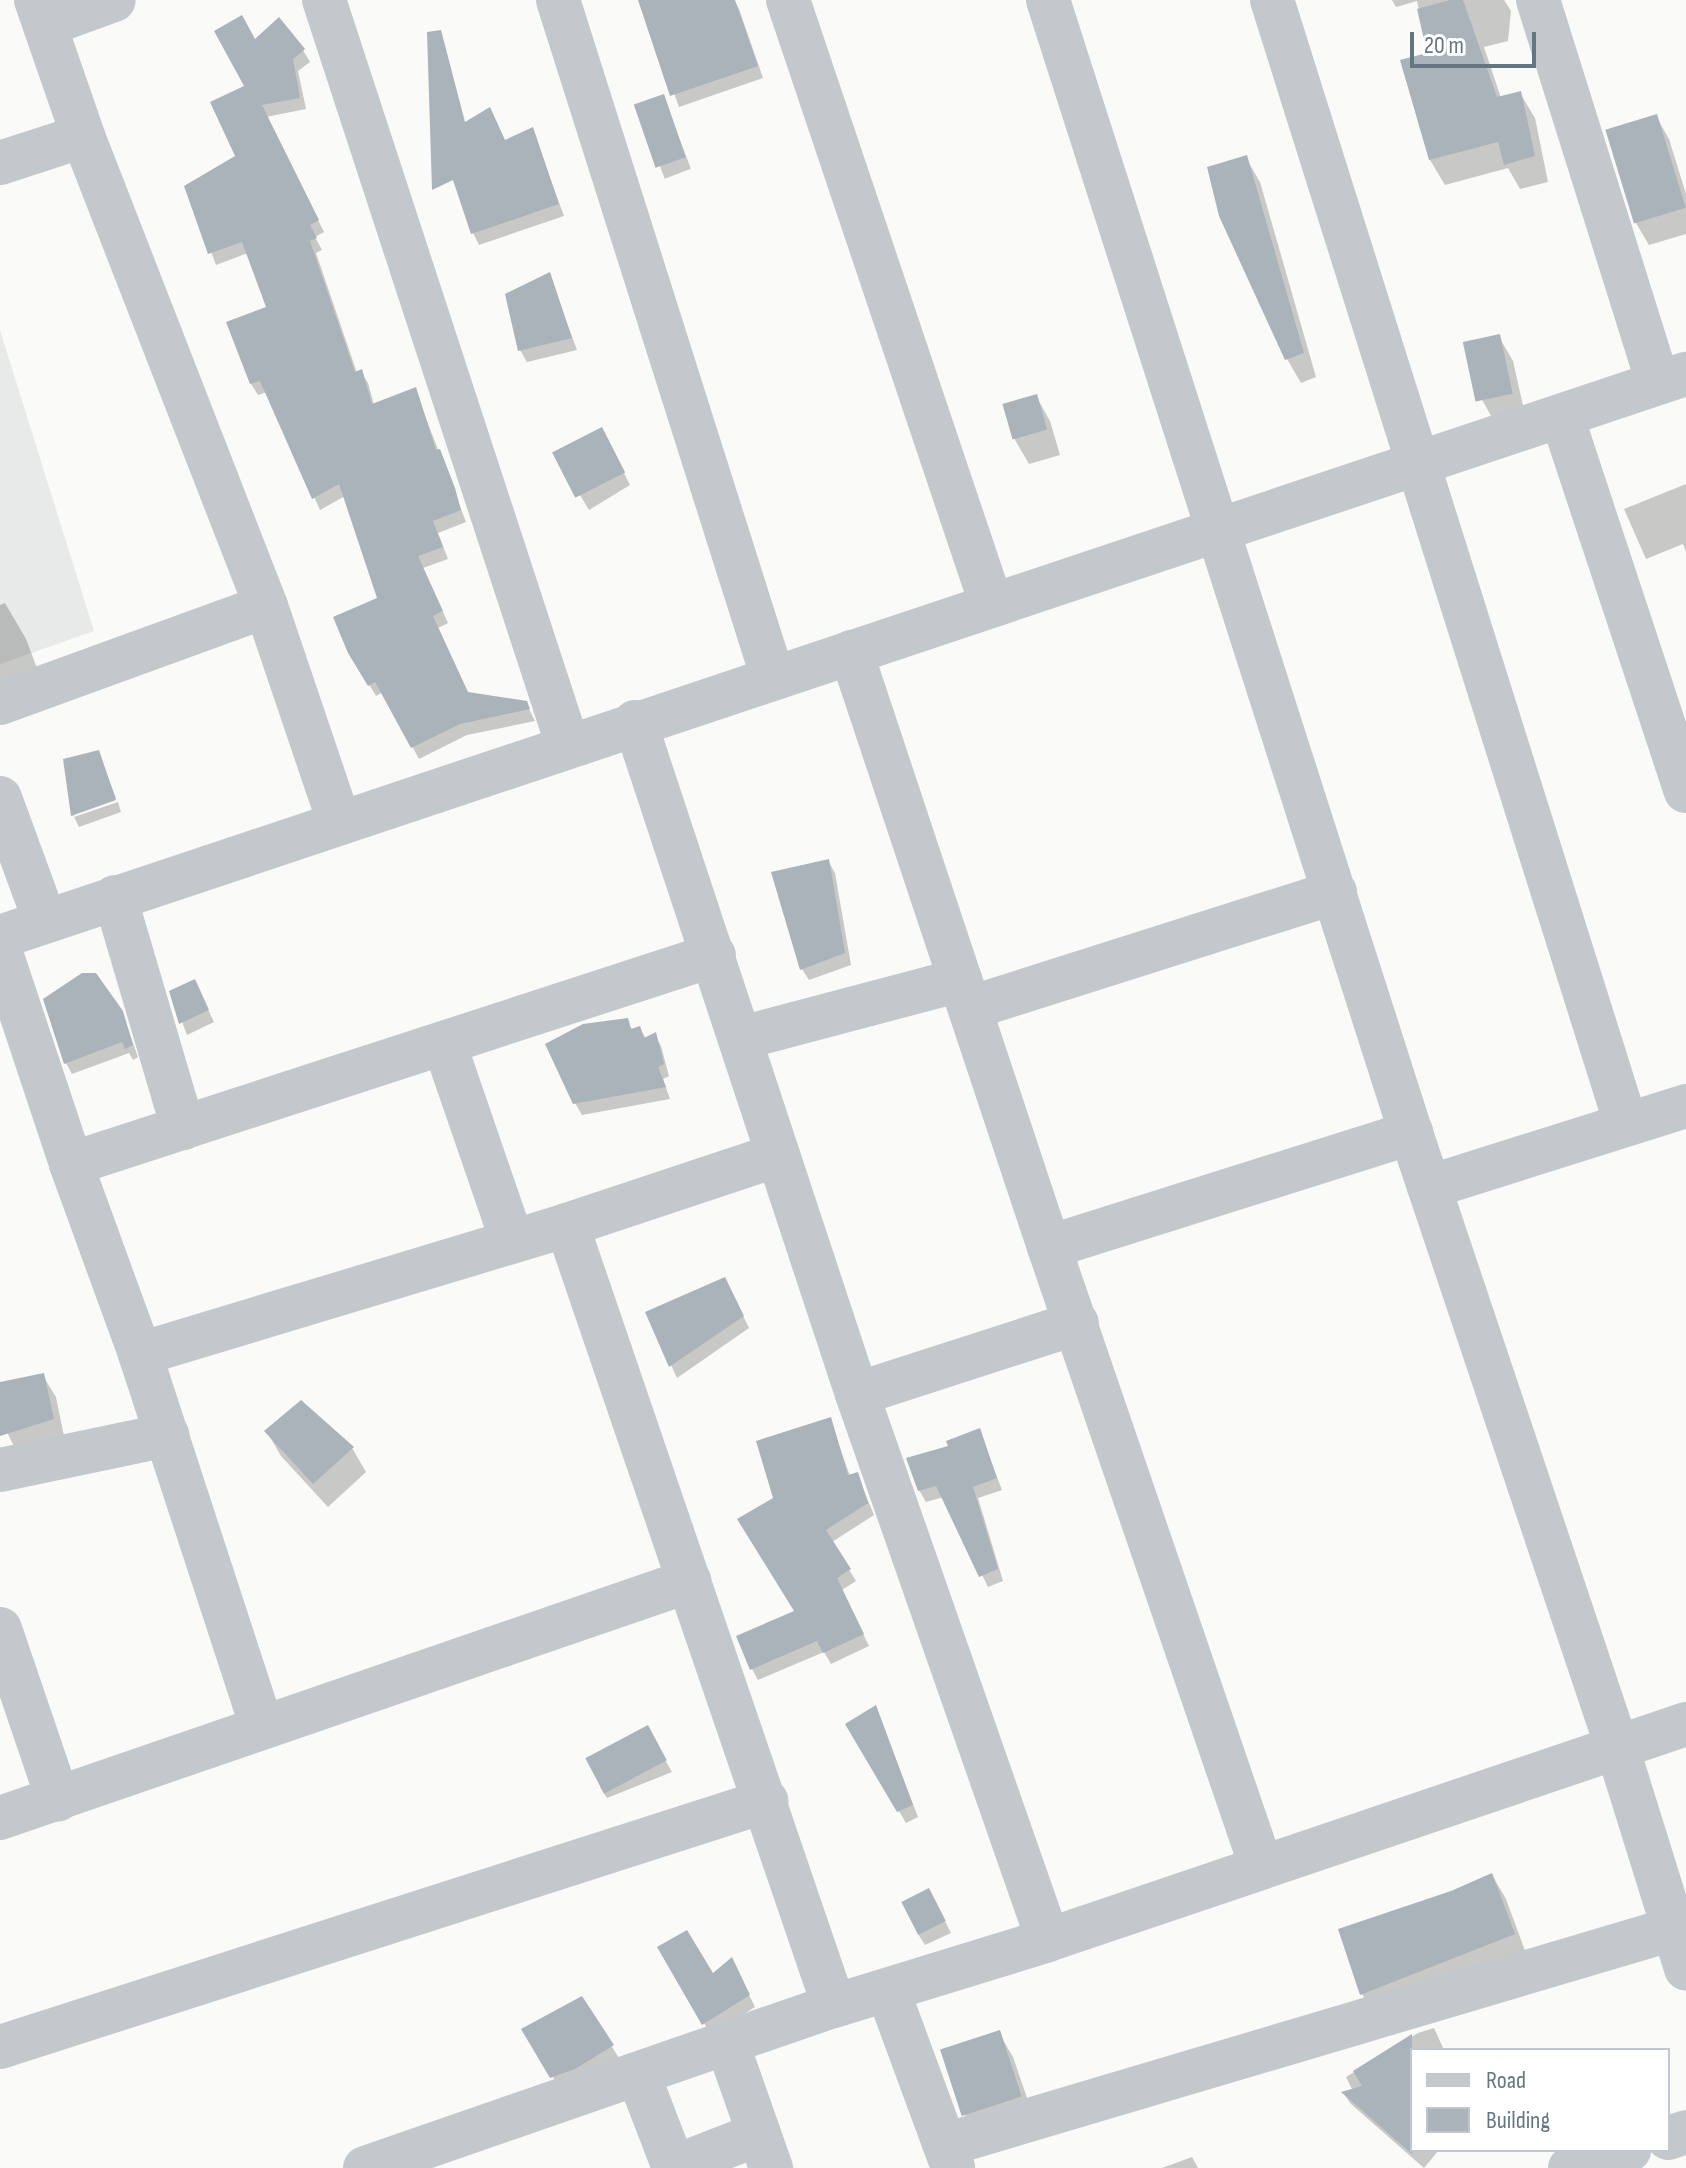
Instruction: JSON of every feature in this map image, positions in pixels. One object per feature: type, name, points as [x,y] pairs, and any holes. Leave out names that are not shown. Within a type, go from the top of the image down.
[{"type":"street","points":[[114,0],[40,12],[83,136],[266,606],[339,822]]},
{"type":"street","points":[[324,0],[568,746]]},
{"type":"street","points":[[558,0],[773,678]]},
{"type":"street","points":[[788,0],[992,606]]},
{"type":"street","points":[[888,1991],[949,2156],[1682,1940],[1411,1133],[1221,530],[1048,0]]},
{"type":"street","points":[[1272,0],[1416,466],[1626,1124]]},
{"type":"street","points":[[0,937],[635,722],[1416,466],[1672,378],[1538,0]]},
{"type":"street","points":[[0,163],[83,136]]},
{"type":"street","points":[[1562,417],[1686,791]]},
{"type":"street","points":[[0,703],[266,606]]},
{"type":"street","points":[[851,652],[1049,1247],[1261,1866]]},
{"type":"street","points":[[635,722],[857,1394],[1048,1940]]},
{"type":"street","points":[[0,798],[45,921]]},
{"type":"street","points":[[741,1038],[965,994],[1335,892]]},
{"type":"street","points":[[115,897],[183,1128]]},
{"type":"street","points":[[0,950],[71,1164],[140,1354],[262,1727]]},
{"type":"street","points":[[71,1164],[714,955]]},
{"type":"street","points":[[444,1043],[512,1241]]},
{"type":"street","points":[[1429,1187],[1686,1106]]},
{"type":"street","points":[[1049,1247],[1411,1133]]},
{"type":"street","points":[[140,1354],[567,1225],[778,1155]]},
{"type":"street","points":[[567,1225],[834,2006]]},
{"type":"street","points":[[857,1394],[1077,1323]]},
{"type":"street","points":[[0,1470],[167,1435]]},
{"type":"street","points":[[0,1818],[689,1581]]},
{"type":"street","points":[[0,1629],[58,1799]]},
{"type":"street","points":[[365,2168],[409,2161],[638,2074],[834,2006],[1048,1940],[1686,1724]]},
{"type":"street","points":[[0,2047],[766,1801]]},
{"type":"street","points":[[638,2074],[674,2167],[765,2151],[727,2043]]},
{"type":"street","points":[[1570,2168],[1622,2152]]},
{"type":"shaded area","points":[[0,330],[94,631],[0,664]]},
{"type":"building","points":[[638,0],[735,0],[758,66],[670,96]]},
{"type":"building","points":[[1450,0],[1463,0],[1497,97],[1521,91],[1535,156],[1504,165],[1498,142],[1429,160],[1400,60],[1427,53],[1417,9]]},
{"type":"building","points":[[242,15],[255,39],[279,17],[305,49],[293,59],[300,98],[262,105],[319,220],[310,225],[317,238],[310,241],[355,372],[362,369],[372,404],[416,387],[436,450],[440,449],[455,488],[461,510],[433,521],[443,547],[418,556],[443,611],[433,616],[468,692],[527,701],[530,709],[460,724],[411,748],[375,682],[368,686],[348,653],[333,617],[377,598],[339,484],[312,499],[260,381],[250,384],[226,322],[266,307],[242,242],[208,254],[184,186],[235,156],[210,102],[244,86],[214,31]]},
{"type":"building","points":[[441,30],[465,122],[490,107],[505,140],[533,127],[559,204],[471,234],[453,180],[432,190],[427,32]]},
{"type":"building","points":[[664,94],[686,157],[656,168],[634,104]]},
{"type":"building","points":[[1657,114],[1686,208],[1634,224],[1605,130]]},
{"type":"building","points":[[1247,155],[1304,353],[1285,360],[1219,216],[1207,167]]},
{"type":"building","points":[[550,272],[572,338],[518,351],[505,294]]},
{"type":"building","points":[[1500,334],[1513,394],[1476,402],[1463,342]]},
{"type":"building","points":[[1037,394],[1047,430],[1013,439],[1002,404]]},
{"type":"building","points":[[602,427],[625,472],[575,498],[552,452]]},
{"type":"building","points":[[99,750],[116,800],[71,816],[63,759]]},
{"type":"building","points":[[829,859],[845,953],[800,970],[771,872]]},
{"type":"building","points":[[82,973],[96,973],[123,1011],[133,1045],[125,1049],[122,1042],[64,1064],[43,999]]},
{"type":"building","points":[[195,979],[209,1010],[179,1024],[169,991]]},
{"type":"building","points":[[628,1018],[631,1029],[640,1026],[644,1038],[656,1032],[664,1064],[658,1067],[666,1087],[573,1104],[545,1044],[583,1024]]},
{"type":"building","points":[[725,1277],[744,1316],[669,1367],[645,1312]]},
{"type":"building","points":[[44,1373],[54,1419],[0,1436],[0,1382]]},
{"type":"building","points":[[301,1400],[354,1447],[313,1484],[264,1431]]},
{"type":"building","points":[[831,1417],[848,1475],[858,1472],[868,1503],[826,1530],[851,1569],[837,1578],[864,1634],[823,1653],[817,1641],[750,1670],[736,1636],[794,1611],[737,1519],[773,1498],[756,1441]]},
{"type":"building","points":[[980,1428],[997,1478],[973,1487],[998,1569],[979,1577],[936,1486],[918,1491],[906,1458],[948,1446],[946,1441]]},
{"type":"building","points":[[876,1705],[913,1805],[897,1812],[845,1724]]},
{"type":"building","points":[[648,1725],[667,1760],[604,1794],[585,1758]]},
{"type":"building","points":[[1492,1873],[1515,1934],[1360,1995],[1338,1929],[1451,1891]]},
{"type":"building","points":[[929,1888],[946,1921],[918,1935],[901,1902]]},
{"type":"building","points":[[687,1930],[713,1973],[732,1957],[750,1995],[702,2025],[657,1947]]},
{"type":"building","points":[[582,1996],[614,2045],[575,2069],[550,2078],[521,2029]]},
{"type":"building","points":[[1000,2030],[1022,2097],[962,2116],[940,2049]]},
{"type":"building","points":[[1412,2034],[1412,2154],[1341,2092],[1362,2086],[1353,2071]]}]
